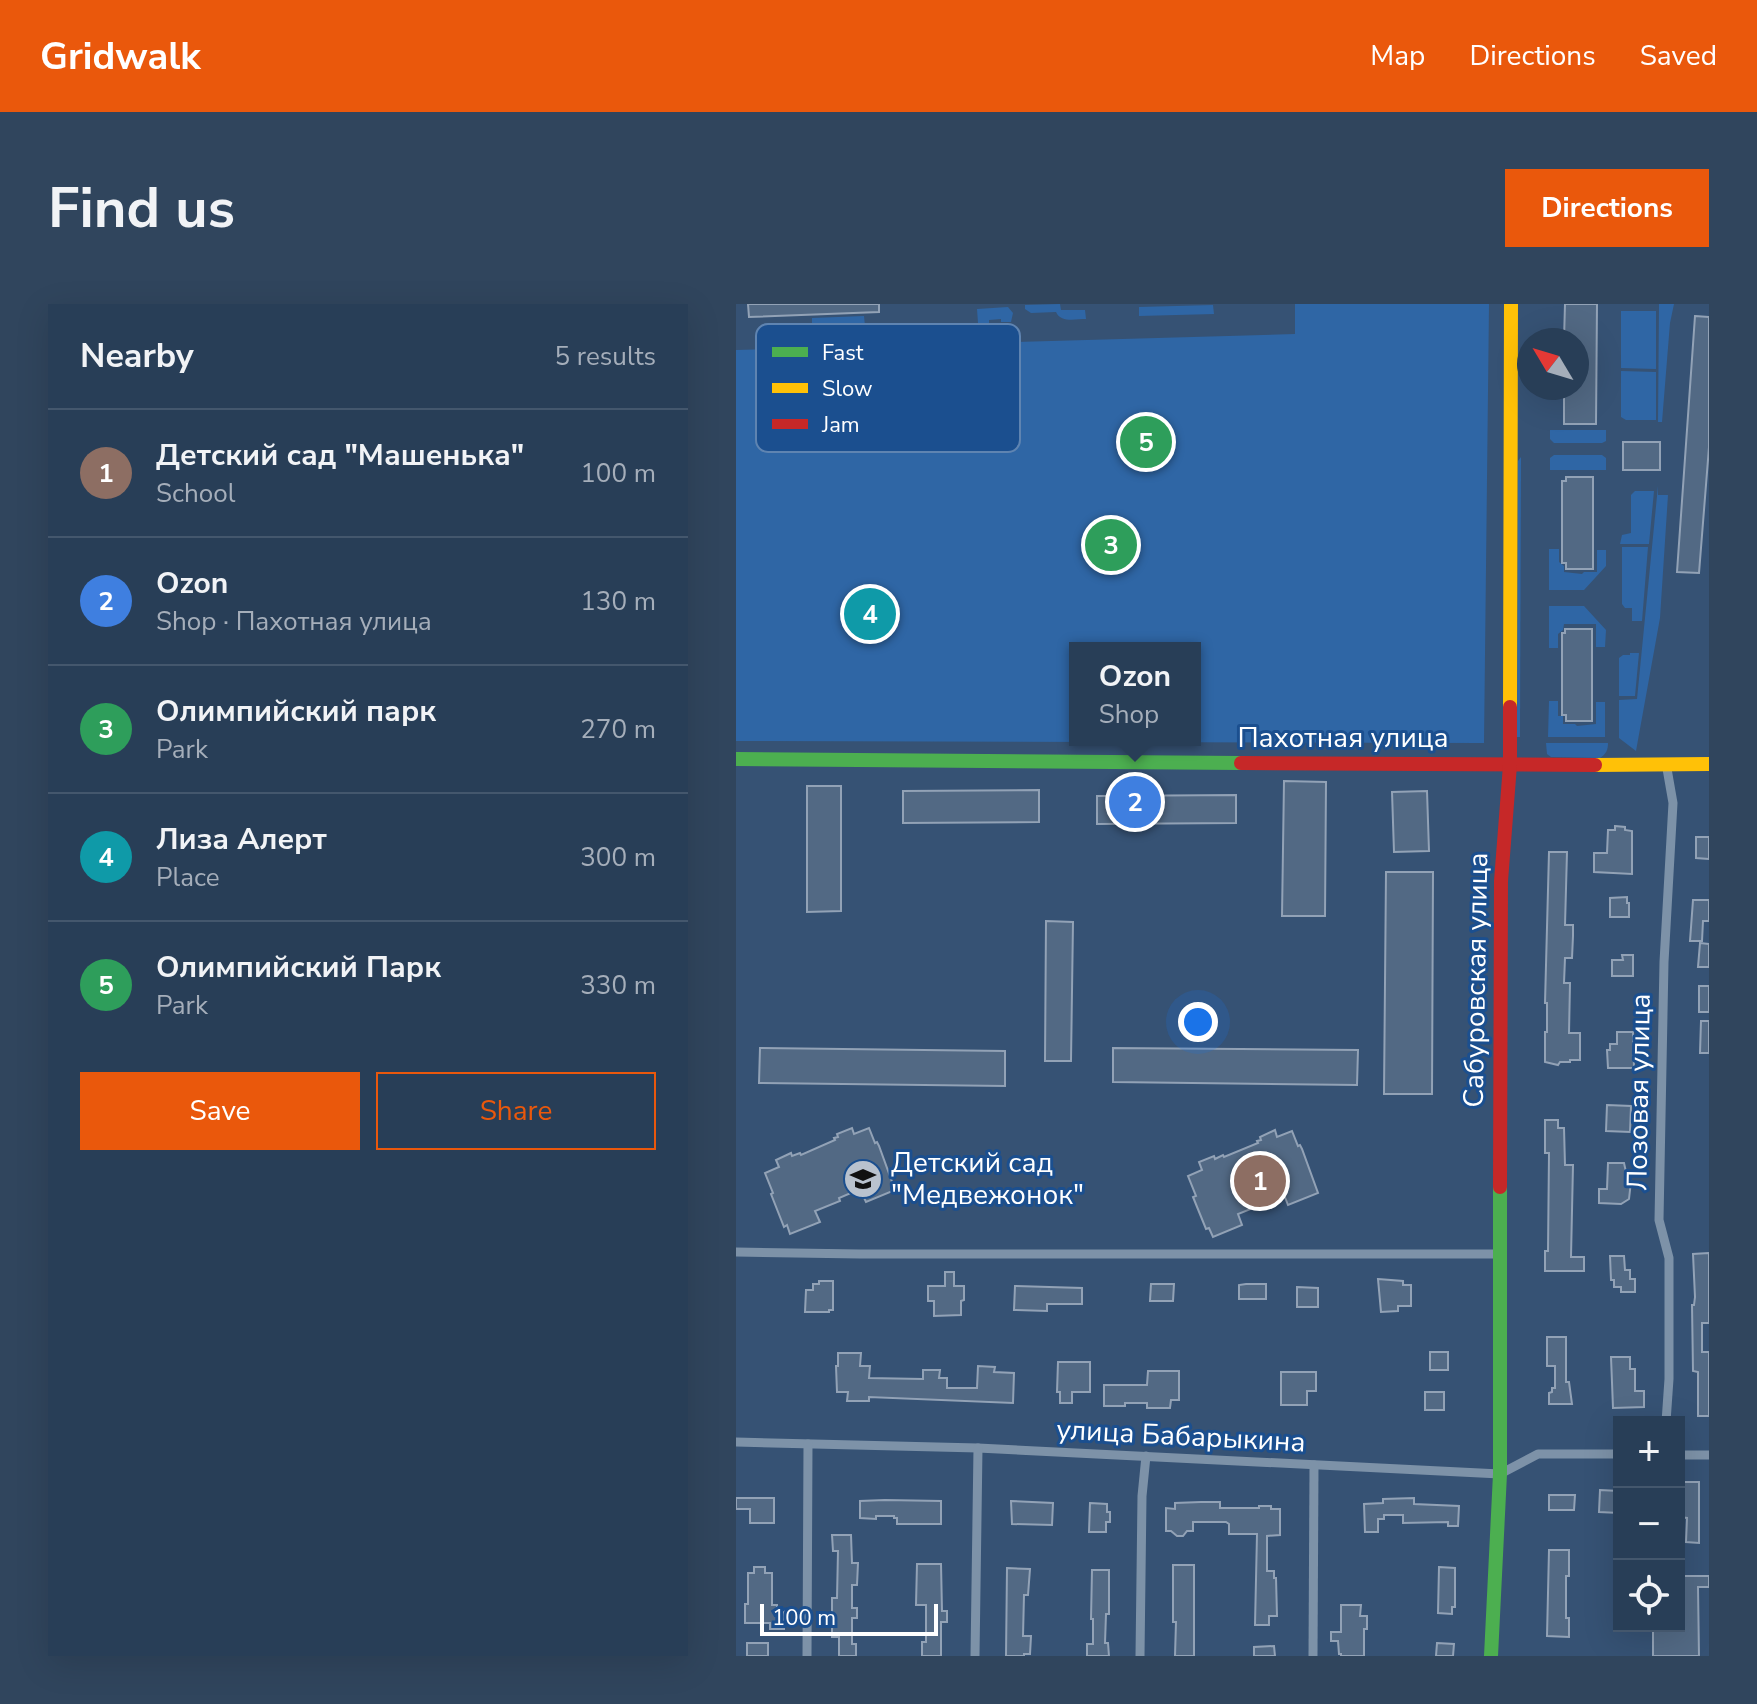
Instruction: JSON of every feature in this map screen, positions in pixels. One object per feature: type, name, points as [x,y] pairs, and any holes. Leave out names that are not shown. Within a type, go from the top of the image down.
[{"type":"street","name":"Сабуровская улица","points":[[1491,1656],[1500,1474],[1501,881],[1510,765],[1511,304]]},
{"type":"street","name":"Пахотная улица","points":[[736,759],[1709,764]]},
{"type":"street","name":"Лозовая улица","points":[[1666,763],[1673,803],[1664,962],[1659,1220],[1669,1258],[1666,1416]]},
{"type":"street","points":[[736,1252],[1501,1254]]},
{"type":"street","name":"улица Бабарыкина","points":[[736,1442],[978,1448],[1500,1474]]},
{"type":"street","points":[[807,1656],[808,1444]]},
{"type":"street","points":[[975,1656],[978,1448]]},
{"type":"street","points":[[1500,1474],[1538,1454],[1613,1454]]},
{"type":"street","points":[[1685,1455],[1709,1455]]},
{"type":"street","points":[[1140,1656],[1142,1496],[1146,1456]]},
{"type":"street","points":[[1313,1656],[1314,1465]]},
{"type":"shaded area","points":[[1060,304],[1061,310],[1085,310],[1086,319],[1065,319],[1056,312],[1031,313],[1025,309],[1025,305]]},
{"type":"shaded area","points":[[1295,304],[1489,304],[1484,743],[1201,742],[1201,642],[1069,642],[1069,742],[736,741],[736,350],[756,349],[756,452],[1020,452],[1020,342],[1295,334]]},
{"type":"shaded area","points":[[1659,304],[1674,304],[1662,422],[1658,422]]},
{"type":"shaded area","points":[[1213,305],[1214,314],[1139,316],[1139,307]]},
{"type":"shaded area","points":[[1008,307],[1013,313],[1011,322],[1001,322],[1001,319],[978,323],[977,309]]},
{"type":"shaded area","points":[[1621,311],[1656,311],[1656,369],[1621,368]]},
{"type":"shaded area","points":[[864,316],[865,324],[812,324],[812,318]]},
{"type":"shaded area","points":[[1621,371],[1656,372],[1656,420],[1626,420],[1621,417]]},
{"type":"shaded area","points":[[1550,430],[1606,430],[1606,441],[1554,443],[1550,439]]},
{"type":"shaded area","points":[[1554,455],[1602,455],[1606,458],[1606,470],[1550,470],[1550,458]]},
{"type":"shaded area","points":[[1521,457],[1520,737],[1517,737],[1518,461]]},
{"type":"shaded area","points":[[1658,486],[1658,495],[1668,495],[1660,618],[1636,751],[1619,738],[1619,700],[1637,699]]},
{"type":"shaded area","points":[[1635,491],[1654,491],[1649,544],[1620,544],[1622,535],[1631,533],[1631,495]]},
{"type":"shaded area","points":[[1622,547],[1648,547],[1642,621],[1632,621],[1632,608],[1625,608],[1622,604]]},
{"type":"shaded area","points":[[1549,549],[1559,549],[1559,562],[1564,566],[1564,572],[1597,572],[1597,550],[1606,550],[1606,566],[1584,590],[1549,590]]},
{"type":"shaded area","points":[[1549,606],[1584,606],[1606,630],[1605,647],[1596,647],[1596,624],[1564,624],[1558,634],[1558,648],[1549,648]]},
{"type":"shaded area","points":[[1639,653],[1635,696],[1619,696],[1619,658]]},
{"type":"shaded area","points":[[1549,701],[1558,701],[1558,716],[1563,716],[1563,724],[1577,726],[1596,724],[1596,702],[1605,702],[1605,737],[1548,737]]},
{"type":"shaded area","points":[[1546,743],[1608,743],[1606,752],[1600,758],[1551,757],[1547,754]]},
{"type":"building","points":[[748,304],[879,304],[879,312],[749,317]]},
{"type":"building","points":[[1565,304],[1597,304],[1596,424],[1564,424],[1564,400],[1589,400],[1589,328],[1564,328]]},
{"type":"building","points":[[1695,316],[1709,317],[1709,447],[1699,573],[1677,572]]},
{"type":"building","points":[[1623,442],[1660,442],[1660,470],[1623,470]]},
{"type":"building","points":[[1566,477],[1593,477],[1593,569],[1566,569],[1566,563],[1562,563],[1562,481],[1566,481]]},
{"type":"building","points":[[1565,629],[1592,629],[1592,721],[1566,721],[1566,715],[1562,715],[1562,633]]},
{"type":"building","points":[[1284,781],[1326,782],[1325,916],[1282,916]]},
{"type":"building","points":[[807,786],[841,786],[841,911],[807,912]]},
{"type":"building","points":[[1039,790],[1039,822],[903,823],[903,791]]},
{"type":"building","points":[[1427,791],[1429,851],[1394,852],[1392,792]]},
{"type":"building","points":[[1236,795],[1236,823],[1097,824],[1097,796]]},
{"type":"building","points":[[1615,826],[1632,831],[1632,874],[1594,872],[1594,853],[1607,853],[1608,830],[1615,830]]},
{"type":"building","points":[[1696,837],[1709,837],[1709,859],[1696,858]]},
{"type":"building","points":[[1549,852],[1567,852],[1565,925],[1573,925],[1573,936],[1572,958],[1565,958],[1564,983],[1570,983],[1569,1033],[1580,1033],[1580,1060],[1560,1062],[1558,1065],[1545,1062]]},
{"type":"building","points":[[1386,872],[1433,872],[1432,1094],[1384,1094]]},
{"type":"building","points":[[1627,897],[1629,917],[1610,917],[1610,898]]},
{"type":"building","points":[[1693,900],[1709,900],[1709,921],[1703,921],[1702,941],[1690,941]]},
{"type":"building","points":[[1046,921],[1073,922],[1071,1061],[1045,1061]]},
{"type":"building","points":[[1700,943],[1709,944],[1709,967],[1698,967]]},
{"type":"building","points":[[1622,955],[1633,955],[1633,976],[1612,976],[1612,960],[1623,960]]},
{"type":"building","points":[[1699,986],[1709,986],[1709,1012],[1699,1012]]},
{"type":"building","points":[[1701,1021],[1709,1021],[1709,1053],[1700,1053]]},
{"type":"building","points":[[1617,1032],[1633,1032],[1634,1068],[1608,1068],[1607,1050],[1610,1050],[1610,1044],[1617,1044]]},
{"type":"building","points":[[760,1048],[1005,1051],[1005,1086],[759,1083]]},
{"type":"building","points":[[1113,1048],[1358,1050],[1357,1085],[1113,1082]]},
{"type":"building","points":[[1607,1105],[1631,1106],[1630,1132],[1606,1131]]},
{"type":"building","points":[[1545,1120],[1558,1120],[1558,1128],[1564,1128],[1565,1165],[1573,1165],[1571,1257],[1584,1257],[1584,1271],[1545,1271],[1549,1153],[1545,1153]]},
{"type":"building","points":[[852,1128],[854,1134],[869,1128],[895,1190],[866,1202],[860,1189],[815,1211],[820,1222],[790,1234],[787,1225],[784,1227],[765,1173],[779,1167],[776,1160],[791,1153],[792,1156],[801,1155],[835,1140],[837,1134]]},
{"type":"building","points":[[1275,1130],[1277,1137],[1292,1131],[1318,1193],[1288,1205],[1283,1192],[1238,1214],[1242,1225],[1213,1237],[1209,1228],[1206,1229],[1188,1176],[1202,1170],[1199,1162],[1214,1156],[1215,1159],[1224,1157],[1258,1143],[1260,1137]]},
{"type":"building","points":[[1608,1163],[1624,1163],[1626,1172],[1630,1172],[1629,1199],[1621,1204],[1599,1203],[1599,1189],[1607,1189]]},
{"type":"building","points":[[1709,1253],[1709,1323],[1702,1323],[1702,1352],[1709,1352],[1709,1416],[1698,1416],[1698,1372],[1693,1371],[1693,1254]]},
{"type":"building","points":[[1610,1256],[1624,1256],[1625,1270],[1630,1270],[1630,1279],[1635,1279],[1635,1292],[1621,1292],[1621,1287],[1614,1287]]},
{"type":"building","points":[[945,1272],[954,1272],[954,1286],[964,1286],[961,1315],[934,1316],[934,1301],[928,1301],[928,1286],[945,1286]]},
{"type":"building","points":[[1378,1279],[1403,1281],[1403,1285],[1411,1285],[1411,1306],[1398,1306],[1398,1311],[1381,1312]]},
{"type":"building","points":[[819,1281],[833,1281],[833,1310],[805,1312],[806,1290],[813,1290],[813,1284],[819,1284]]},
{"type":"building","points":[[1151,1284],[1174,1284],[1173,1301],[1150,1301]]},
{"type":"building","points":[[1266,1284],[1266,1299],[1239,1299],[1239,1285]]},
{"type":"building","points":[[1015,1286],[1082,1288],[1082,1304],[1047,1304],[1047,1311],[1014,1310]]},
{"type":"building","points":[[1297,1287],[1318,1288],[1318,1307],[1297,1307]]},
{"type":"building","points":[[1547,1337],[1566,1337],[1566,1382],[1569,1382],[1572,1404],[1549,1404],[1549,1393],[1555,1388],[1555,1366],[1547,1366]]},
{"type":"building","points":[[1430,1352],[1448,1352],[1448,1370],[1430,1370]]},
{"type":"building","points":[[838,1353],[861,1353],[860,1366],[870,1366],[869,1378],[923,1379],[923,1370],[940,1370],[939,1378],[947,1378],[947,1388],[977,1388],[978,1366],[995,1367],[994,1372],[1014,1373],[1013,1403],[869,1397],[869,1401],[847,1401],[848,1392],[837,1392]]},
{"type":"building","points":[[1611,1357],[1630,1357],[1630,1369],[1635,1369],[1635,1391],[1644,1391],[1644,1407],[1613,1408]]},
{"type":"building","points":[[1058,1362],[1090,1362],[1090,1392],[1072,1392],[1072,1403],[1060,1403],[1060,1392],[1057,1392]]},
{"type":"building","points":[[1148,1371],[1179,1371],[1179,1400],[1171,1400],[1170,1408],[1147,1408],[1147,1403],[1104,1406],[1104,1385],[1147,1385]]},
{"type":"building","points":[[1281,1372],[1316,1372],[1316,1391],[1307,1391],[1307,1405],[1281,1405]]},
{"type":"building","points":[[1425,1392],[1444,1392],[1444,1410],[1425,1410]]},
{"type":"building","points":[[1685,1482],[1699,1482],[1699,1543],[1686,1542]]},
{"type":"building","points":[[1600,1490],[1613,1491],[1613,1513],[1599,1512]]},
{"type":"building","points":[[1549,1495],[1575,1495],[1574,1510],[1549,1510]]},
{"type":"building","points":[[736,1498],[774,1498],[774,1523],[750,1523],[750,1509],[736,1509]]},
{"type":"building","points":[[1414,1498],[1414,1504],[1459,1506],[1458,1526],[1448,1526],[1448,1522],[1403,1523],[1403,1515],[1384,1515],[1384,1519],[1378,1519],[1378,1532],[1365,1532],[1364,1504],[1383,1503],[1383,1499]]},
{"type":"building","points":[[860,1501],[941,1501],[941,1524],[897,1524],[894,1516],[860,1518]]},
{"type":"building","points":[[1011,1501],[1053,1503],[1052,1525],[1012,1524]]},
{"type":"building","points":[[1220,1502],[1220,1508],[1271,1506],[1271,1509],[1280,1509],[1280,1535],[1267,1536],[1267,1571],[1274,1571],[1276,1578],[1277,1616],[1269,1616],[1269,1625],[1255,1625],[1257,1534],[1229,1534],[1229,1524],[1226,1522],[1193,1522],[1193,1531],[1187,1531],[1183,1536],[1166,1531],[1166,1508],[1175,1509],[1175,1503]]},
{"type":"building","points":[[1090,1503],[1107,1504],[1110,1522],[1106,1522],[1106,1532],[1089,1532]]},
{"type":"building","points":[[832,1535],[851,1535],[852,1563],[858,1563],[857,1585],[852,1585],[852,1608],[857,1608],[857,1618],[852,1618],[852,1644],[856,1644],[856,1656],[839,1656],[839,1637],[832,1637],[832,1598],[837,1598],[838,1551],[833,1551]]},
{"type":"building","points":[[1549,1550],[1569,1550],[1566,1618],[1569,1618],[1569,1637],[1547,1636]]},
{"type":"building","points":[[917,1564],[941,1564],[942,1611],[947,1611],[947,1622],[941,1622],[941,1656],[922,1656],[922,1642],[926,1642],[926,1605],[916,1605]]},
{"type":"building","points":[[1173,1565],[1194,1565],[1194,1656],[1175,1656]]},
{"type":"building","points":[[754,1567],[765,1567],[765,1573],[772,1573],[772,1605],[777,1605],[777,1611],[784,1611],[784,1629],[770,1629],[770,1623],[745,1623],[748,1573],[754,1573]]},
{"type":"building","points":[[1439,1567],[1455,1568],[1455,1607],[1452,1607],[1452,1614],[1438,1613]]},
{"type":"building","points":[[1007,1568],[1030,1569],[1028,1595],[1024,1595],[1023,1636],[1031,1636],[1030,1654],[1024,1656],[1006,1656]]},
{"type":"building","points":[[1092,1570],[1109,1570],[1109,1614],[1106,1614],[1105,1643],[1108,1643],[1109,1656],[1087,1656],[1087,1644],[1093,1644]]},
{"type":"building","points":[[1685,1576],[1709,1576],[1709,1587],[1698,1587],[1699,1656],[1653,1656],[1653,1632],[1685,1632]]},
{"type":"building","points":[[1341,1605],[1361,1605],[1360,1616],[1367,1616],[1364,1656],[1341,1656],[1338,1641],[1331,1641],[1331,1632],[1341,1632]]},
{"type":"building","points":[[747,1643],[768,1643],[768,1656],[747,1656]]},
{"type":"building","points":[[1437,1643],[1454,1644],[1453,1656],[1436,1656]]},
{"type":"building","points":[[1274,1646],[1275,1656],[1254,1656],[1254,1647]]},
{"type":"traffic: fast","points":[[736,759],[1241,763]]},
{"type":"traffic: fast","points":[[1491,1656],[1500,1474],[1500,1187]]},
{"type":"traffic: slow","points":[[1510,707],[1511,304]]},
{"type":"traffic: slow","points":[[1595,765],[1709,764]]},
{"type":"traffic: jam","points":[[1500,1187],[1501,881],[1510,765],[1510,707]]},
{"type":"traffic: jam","points":[[1241,763],[1595,765]]},
{"type":"place","name":"Олимпийский Парк","points":[[1146,442]]},
{"type":"place","name":"Олимпийский парк","points":[[1111,545]]},
{"type":"place","name":"Лиза Алерт","points":[[870,614]]},
{"type":"place","name":"Ozon","points":[[1135,802]]},
{"type":"place","name":"Детский сад \"Медвежонок\"","points":[[863,1179]]},
{"type":"place","name":"Детский сад \"Машенька\"","points":[[1260,1181]]}]
